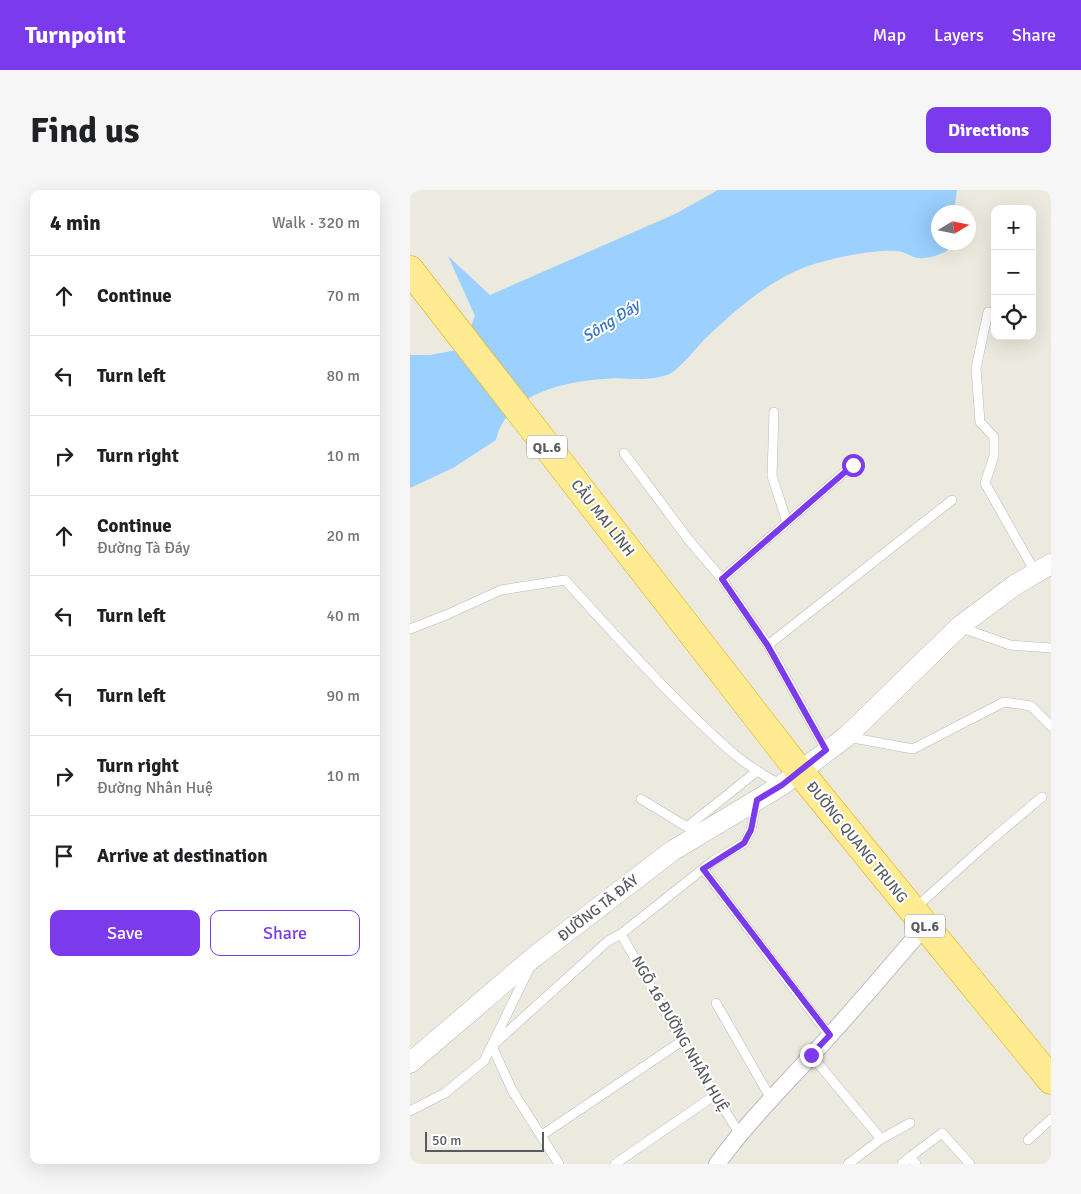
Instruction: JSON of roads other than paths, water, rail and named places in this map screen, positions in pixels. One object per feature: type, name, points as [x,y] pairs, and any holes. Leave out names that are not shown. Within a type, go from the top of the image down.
[{"type":"highway","name":"CẦU MAI LĨNH","points":[[410,270],[685,624]]},
{"type":"highway","name":"ĐƯỜNG QUANG TRUNG","points":[[685,624],[791,778],[919,918],[1051,1080]]},
{"type":"street","name":"ĐƯỜNG TÀ ĐÁY","points":[[410,1062],[534,957],[672,850],[791,778],[826,750],[846,737],[959,627],[1043,568]]},
{"type":"street","points":[[717,1164],[739,1133],[770,1097],[830,1035],[919,918]]},
{"type":"lane","points":[[988,312],[976,368],[980,422],[994,437],[994,456],[984,483],[1043,568]]},
{"type":"lane","points":[[774,412],[772,476],[787,522]]},
{"type":"lane","points":[[624,453],[688,540],[722,579],[768,646],[826,750]]},
{"type":"lane","points":[[722,579],[853,465]]},
{"type":"lane","points":[[768,646],[952,500]]},
{"type":"lane","points":[[410,629],[446,616],[501,590],[564,580],[666,689],[735,757],[756,772],[791,778]]},
{"type":"lane","points":[[959,627],[1010,644],[1051,648]]},
{"type":"lane","points":[[846,737],[914,749],[1004,702],[1030,706],[1051,726]]},
{"type":"lane","points":[[641,799],[687,827],[756,772]]},
{"type":"lane","points":[[919,918],[991,840],[1042,797]]},
{"type":"lane","points":[[492,1046],[562,981],[608,942],[621,934],[703,869],[744,843],[751,830],[757,800]]},
{"type":"lane","points":[[703,869],[830,1035]]},
{"type":"lane","name":"NGÕ 16 ĐƯỜNG NHÂN HUỆ","points":[[621,934],[682,1041],[739,1133]]},
{"type":"lane","points":[[410,1111],[453,1087],[484,1061],[534,957]]},
{"type":"lane","points":[[716,1003],[770,1097]]},
{"type":"lane","points":[[542,1135],[682,1041]]},
{"type":"lane","points":[[492,1046],[512,1090],[559,1164]]},
{"type":"lane","points":[[811,1055],[881,1139]]},
{"type":"lane","points":[[615,1164],[715,1096]]},
{"type":"lane","points":[[1028,1140],[1051,1119]]},
{"type":"lane","points":[[848,1164],[881,1139],[910,1123]]},
{"type":"lane","points":[[902,1164],[913,1161],[942,1133],[970,1164]]},
{"type":"water","name":"Sông Đáy","points":[[718,190],[957,190],[955,205],[931,205],[931,250],[947,251],[922,258],[899,251],[870,252],[825,261],[792,273],[762,291],[734,312],[672,373],[649,379],[612,378],[571,383],[538,393],[511,411],[502,424],[496,440],[453,468],[410,488],[410,355],[430,355],[462,349],[475,316],[448,256],[490,295],[675,214]]}]
